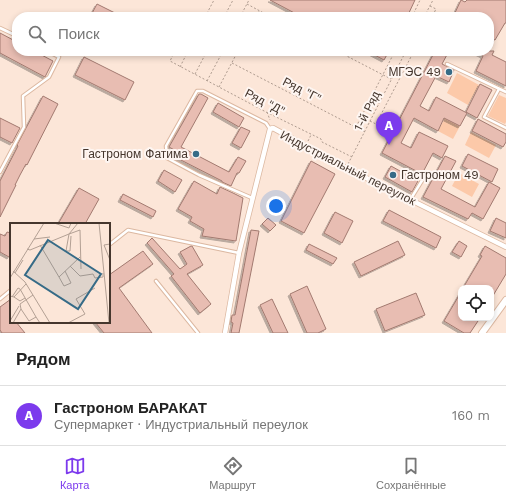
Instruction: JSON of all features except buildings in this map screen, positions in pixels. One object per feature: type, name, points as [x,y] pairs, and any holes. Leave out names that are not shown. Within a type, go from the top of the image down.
[{"type":"main road","points":[[483,333],[506,300]]},
{"type":"main road","points":[[483,333],[506,303]]},
{"type":"street","name":"Индустриальный переулок","points":[[225,333],[239,253],[271,129],[506,247]]},
{"type":"lane","points":[[0,28],[12,34]]},
{"type":"lane","points":[[0,172],[24,127],[23,96],[49,77],[59,57],[57,56]]},
{"type":"lane","points":[[447,64],[506,92]]},
{"type":"lane","points":[[499,89],[484,117],[506,128]]},
{"type":"lane","points":[[253,199],[199,175],[167,158],[166,146],[197,91],[203,91],[266,123],[271,129]]},
{"type":"lane","points":[[410,200],[423,179]]},
{"type":"lane","points":[[110,244],[128,230],[239,253]]},
{"type":"lane","points":[[156,281],[198,333]]},
{"type":"lane","points":[[0,300],[10,291]]},
{"type":"path","points":[[208,12],[214,0]]},
{"type":"path","points":[[227,12],[233,0]]},
{"type":"path","points":[[243,12],[249,0]]},
{"type":"path","points":[[414,12],[420,0]]},
{"type":"path","points":[[427,12],[433,0]]},
{"type":"path","points":[[247,4],[259,11]]},
{"type":"path","points":[[430,6],[436,9],[434,12]]},
{"type":"path","name":"Ряд \"Д\"","points":[[172,56],[170,61],[180,67],[266,112],[322,139],[322,142],[352,157]]},
{"type":"path","points":[[180,67],[186,56]]},
{"type":"path","points":[[195,74],[204,56]]},
{"type":"path","points":[[207,81],[220,56]]},
{"type":"path","points":[[219,87],[236,56]]},
{"type":"path","points":[[347,56],[392,79]]},
{"type":"path","points":[[356,127],[392,56]]},
{"type":"path","name":"1-й Ряд","points":[[346,168],[404,56]]},
{"type":"path","points":[[370,121],[376,124],[411,56]]},
{"type":"path","name":"Ряд \"Г\"","points":[[232,63],[365,132]]},
{"type":"path","points":[[266,112],[271,129]]},
{"type":"path","points":[[305,146],[311,134]]},
{"type":"shaded area","points":[[457,73],[479,85],[468,105],[447,93]]},
{"type":"shaded area","points":[[499,95],[506,98],[505,124],[488,116]]},
{"type":"shaded area","points":[[445,118],[460,126],[453,139],[438,131]]},
{"type":"shaded area","points":[[471,132],[496,145],[489,158],[465,145]]},
{"type":"shaded area","points":[[459,173],[479,184],[472,197],[452,186]]},
{"type":"place","name":"МГЭС 49","points":[[449,72]]},
{"type":"place","name":"Гастроном БАРАКАТ","points":[[389,145]]},
{"type":"place","name":"Гастроном Фатима","points":[[196,154]]},
{"type":"place","name":"Гастроном 49","points":[[393,175]]}]
